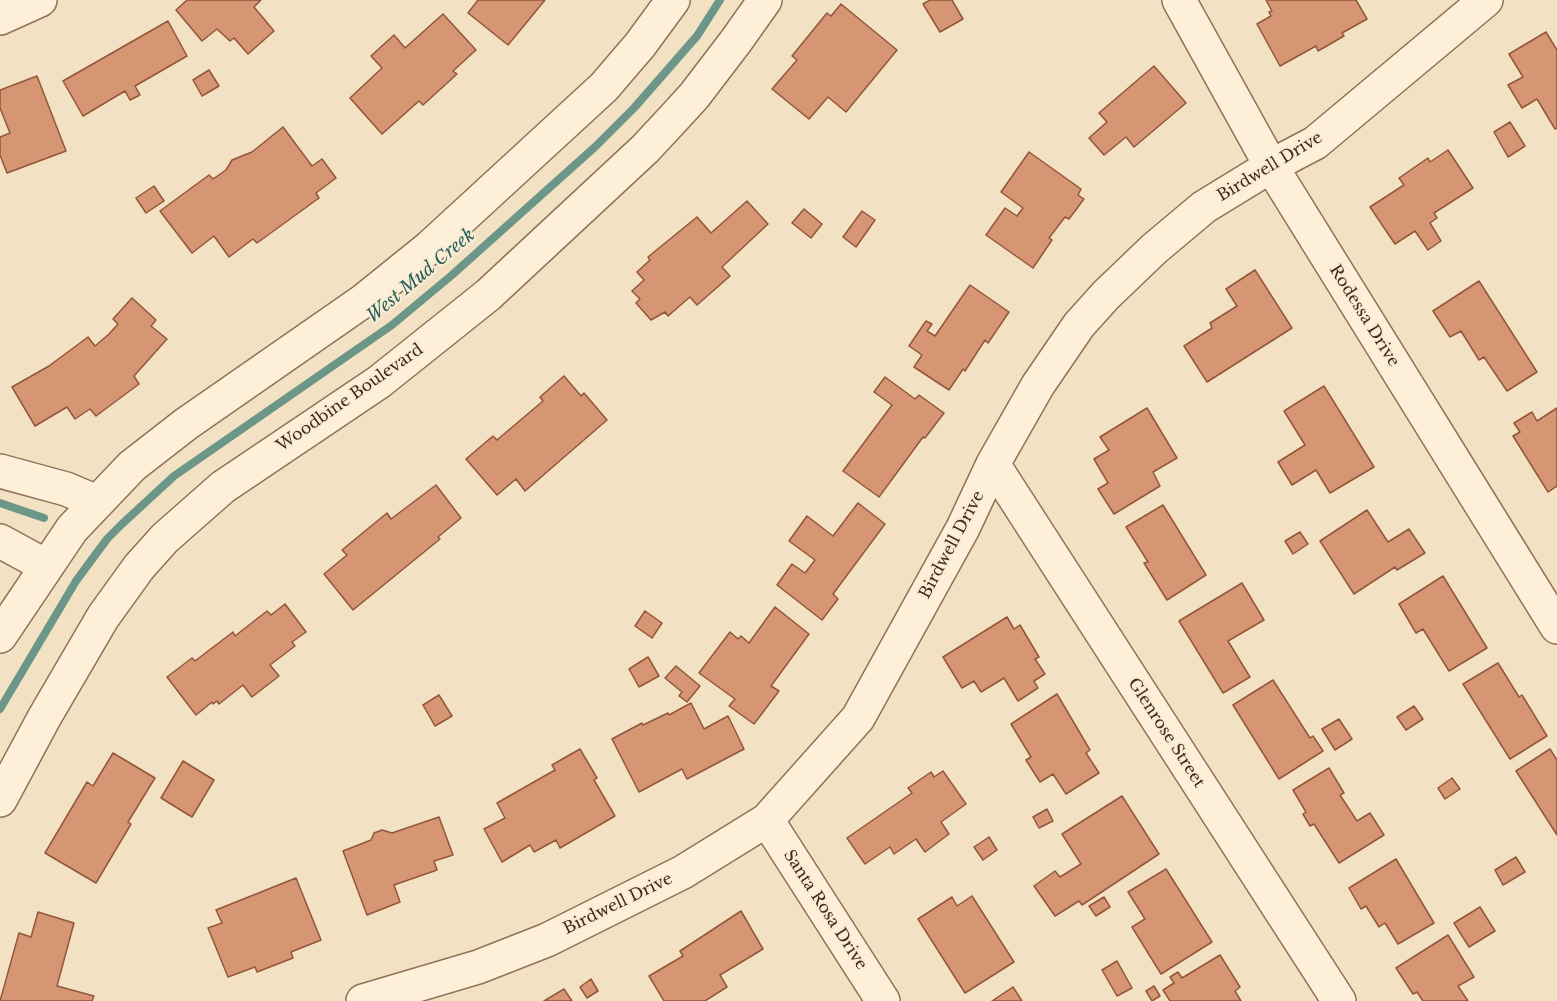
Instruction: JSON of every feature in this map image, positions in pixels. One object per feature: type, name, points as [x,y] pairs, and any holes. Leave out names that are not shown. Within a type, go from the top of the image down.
[{"type":"street","points":[[0,18],[40,0]]},
{"type":"street","points":[[0,636],[72,529],[132,466],[178,429],[363,301],[430,247],[604,87],[640,45],[673,0]]},
{"type":"street","name":"Woodbine Boulevard","points":[[0,800],[44,718],[103,617],[139,567],[165,538],[223,487],[404,362],[513,272],[645,149],[672,120],[715,68],[765,0]]},
{"type":"street","name":"Rodessa Drive","points":[[1179,0],[1271,166],[1557,627]]},
{"type":"street","name":"Birdwell Drive","points":[[363,1001],[429,991],[478,967],[547,940],[683,872],[767,820],[858,718],[963,528],[993,464],[1038,385],[1079,325],[1106,295],[1154,249],[1204,207],[1315,142],[1486,0]]},
{"type":"street","name":"Glenrose Street","points":[[993,464],[1339,1001]]},
{"type":"street","points":[[0,471],[66,489],[97,502]]},
{"type":"street","points":[[0,541],[46,567]]},
{"type":"street","name":"Santa Rosa Drive","points":[[767,820],[883,1001]]},
{"type":"building","points":[[187,0],[261,0],[254,7],[274,31],[248,54],[234,38],[230,41],[217,29],[202,41],[176,10]]},
{"type":"building","points":[[478,0],[545,0],[508,45],[468,13]]},
{"type":"building","points":[[930,0],[952,0],[963,19],[940,32],[923,4]]},
{"type":"building","points":[[1266,0],[1356,0],[1367,19],[1342,33],[1344,36],[1318,51],[1316,46],[1280,66],[1257,24],[1271,16],[1269,12],[1272,11]]},
{"type":"building","points":[[841,4],[897,50],[846,112],[828,97],[809,119],[772,89],[797,60],[792,56],[827,13],[831,16]]},
{"type":"building","points":[[443,14],[476,50],[453,71],[457,74],[423,105],[419,101],[382,134],[350,98],[382,68],[371,56],[394,35],[405,48]]},
{"type":"building","points":[[168,21],[187,56],[135,86],[140,95],[130,100],[125,91],[83,116],[63,81]]},
{"type":"building","points":[[1546,32],[1557,50],[1557,128],[1555,129],[1537,99],[1522,108],[1508,85],[1523,77],[1509,54]]},
{"type":"building","points":[[1154,66],[1186,103],[1134,147],[1126,137],[1104,155],[1089,138],[1107,122],[1099,113]]},
{"type":"building","points":[[209,70],[219,86],[202,96],[193,80]]},
{"type":"building","points":[[37,76],[66,151],[7,173],[0,155],[0,137],[10,133],[0,108],[0,90]]},
{"type":"building","points":[[1510,122],[1525,146],[1508,157],[1494,132]]},
{"type":"building","points":[[283,127],[312,166],[322,159],[336,178],[316,193],[319,198],[257,243],[253,239],[229,257],[214,236],[192,253],[160,211],[209,175],[213,179],[226,170],[232,160],[252,152]]},
{"type":"building","points":[[1448,150],[1473,188],[1434,213],[1437,218],[1430,223],[1441,241],[1428,250],[1415,231],[1395,244],[1370,207],[1404,185],[1399,178],[1428,158],[1430,162]]},
{"type":"building","points":[[1029,152],[1081,189],[1078,195],[1084,199],[1069,219],[1065,217],[1049,238],[1052,240],[1033,268],[986,235],[1005,208],[1017,216],[1023,208],[1001,192]]},
{"type":"building","points":[[154,186],[164,201],[146,213],[136,198]]},
{"type":"building","points":[[747,201],[768,224],[722,267],[730,276],[697,305],[690,297],[668,316],[665,312],[651,320],[636,303],[640,299],[632,291],[644,280],[637,272],[650,260],[648,257],[697,217],[711,233]]},
{"type":"building","points":[[804,209],[822,224],[811,238],[792,223]]},
{"type":"building","points":[[862,211],[875,220],[856,247],[843,237]]},
{"type":"building","points":[[1255,270],[1292,328],[1207,382],[1184,346],[1212,328],[1210,323],[1237,306],[1226,289]]},
{"type":"building","points":[[1479,281],[1537,372],[1507,391],[1484,357],[1479,360],[1461,331],[1450,337],[1433,311]]},
{"type":"building","points":[[970,285],[1009,312],[988,343],[985,340],[965,371],[963,369],[949,390],[914,367],[922,355],[909,346],[926,321],[932,324],[927,331],[935,336]]},
{"type":"building","points":[[132,298],[156,320],[151,326],[167,339],[134,376],[139,384],[96,416],[90,409],[75,419],[67,407],[35,426],[12,387],[49,366],[88,337],[95,346],[118,324],[113,319]]},
{"type":"building","points":[[564,376],[581,396],[584,393],[607,420],[525,491],[516,479],[497,495],[466,459],[493,436],[497,440],[543,401],[540,397]]},
{"type":"building","points":[[885,377],[915,399],[919,395],[944,413],[925,438],[923,437],[879,497],[843,471],[892,405],[874,392]]},
{"type":"building","points":[[1324,386],[1374,467],[1330,493],[1316,470],[1292,485],[1278,462],[1305,445],[1284,411]]},
{"type":"building","points":[[1147,408],[1177,458],[1153,472],[1160,486],[1114,514],[1098,489],[1108,483],[1094,459],[1109,450],[1100,437]]},
{"type":"building","points":[[1557,408],[1557,486],[1548,492],[1513,436],[1520,432],[1514,423],[1532,412],[1537,421]]},
{"type":"building","points":[[436,485],[461,518],[438,537],[440,539],[353,610],[324,574],[347,555],[342,550],[387,513],[391,519]]},
{"type":"building","points":[[858,503],[885,524],[833,594],[838,599],[822,620],[777,585],[792,564],[805,573],[815,560],[789,541],[807,516],[833,536]]},
{"type":"building","points":[[1163,505],[1206,575],[1167,600],[1144,563],[1148,562],[1126,527]]},
{"type":"building","points":[[1367,510],[1388,542],[1409,529],[1425,553],[1397,570],[1395,567],[1354,594],[1320,541]]},
{"type":"building","points":[[1300,532],[1308,544],[1293,554],[1285,541]]},
{"type":"building","points":[[1443,576],[1487,648],[1449,671],[1423,629],[1416,633],[1399,604]]},
{"type":"building","points":[[1242,583],[1264,620],[1228,641],[1250,677],[1223,693],[1179,621]]},
{"type":"building","points":[[285,604],[306,632],[292,642],[295,646],[270,665],[279,676],[252,697],[243,685],[219,704],[217,701],[213,704],[212,702],[196,715],[167,677],[192,658],[195,661],[233,632],[235,636],[267,611],[271,615]]},
{"type":"building","points":[[775,607],[809,634],[771,686],[779,691],[754,724],[729,706],[735,699],[699,673],[730,632],[738,639],[741,636],[749,643]]},
{"type":"building","points":[[645,611],[662,623],[652,638],[635,626]]},
{"type":"building","points":[[1007,617],[1014,629],[1020,625],[1039,657],[1035,659],[1045,674],[1034,681],[1038,688],[1018,701],[1004,678],[981,692],[974,681],[962,688],[943,657]]},
{"type":"building","points":[[648,657],[659,676],[639,687],[629,669]]},
{"type":"building","points":[[1498,663],[1519,697],[1522,695],[1547,736],[1510,759],[1463,684]]},
{"type":"building","points":[[676,666],[700,686],[687,702],[679,696],[682,692],[665,678]]},
{"type":"building","points":[[1273,680],[1310,738],[1313,736],[1323,751],[1279,779],[1233,705]]},
{"type":"building","points":[[1057,694],[1090,750],[1086,753],[1099,773],[1066,794],[1053,774],[1040,782],[1026,760],[1031,757],[1011,724]]},
{"type":"building","points":[[439,695],[452,716],[435,726],[423,705]]},
{"type":"building","points":[[691,703],[704,729],[728,716],[744,749],[687,779],[682,769],[639,792],[612,739],[642,723],[643,725],[668,713],[669,715]]},
{"type":"building","points":[[1414,706],[1423,719],[1406,730],[1397,717]]},
{"type":"building","points":[[1339,719],[1352,739],[1335,750],[1322,729]]},
{"type":"building","points":[[580,749],[597,778],[594,780],[615,816],[560,848],[556,840],[534,852],[530,845],[502,862],[484,829],[505,818],[497,803],[555,770],[552,765]]},
{"type":"building","points":[[1550,749],[1557,760],[1557,835],[1516,771]]},
{"type":"building","points":[[113,753],[155,778],[128,822],[131,824],[96,883],[45,853],[87,782],[93,786]]},
{"type":"building","points":[[183,761],[214,780],[192,817],[161,798]]},
{"type":"building","points":[[1329,768],[1344,793],[1340,795],[1357,821],[1370,813],[1384,835],[1339,863],[1314,824],[1310,826],[1303,814],[1306,812],[1293,790]]},
{"type":"building","points":[[943,771],[966,804],[941,822],[949,834],[925,852],[916,839],[894,854],[890,847],[865,864],[847,838],[912,793],[908,788],[931,772],[934,777]]},
{"type":"building","points":[[1452,778],[1460,789],[1445,799],[1438,788]]},
{"type":"building","points":[[1122,796],[1159,854],[1082,905],[1079,901],[1055,916],[1034,886],[1055,871],[1060,877],[1081,864],[1062,834]]},
{"type":"building","points":[[1047,809],[1053,821],[1039,828],[1033,817]]},
{"type":"building","points":[[439,817],[453,855],[434,861],[437,870],[394,885],[400,902],[367,915],[343,851],[371,840],[374,833],[382,830],[392,833]]},
{"type":"building","points":[[989,837],[997,850],[983,860],[974,847]]},
{"type":"building","points":[[1516,857],[1525,872],[1503,885],[1495,870]]},
{"type":"building","points":[[1396,859],[1434,923],[1398,944],[1385,923],[1379,927],[1366,906],[1361,909],[1349,888]]},
{"type":"building","points":[[1166,869],[1212,942],[1161,974],[1132,927],[1145,919],[1128,892]]},
{"type":"building","points":[[296,878],[321,940],[291,952],[293,958],[257,972],[255,967],[228,977],[208,928],[222,923],[216,910]]},
{"type":"building","points":[[972,896],[1014,962],[965,993],[918,919],[952,897],[957,906]]},
{"type":"building","points":[[1104,897],[1110,907],[1096,916],[1089,906]]},
{"type":"building","points":[[1480,907],[1495,931],[1469,947],[1454,923]]},
{"type":"building","points":[[741,911],[763,949],[720,975],[727,987],[705,1001],[664,1001],[649,976],[683,956],[680,951]]},
{"type":"building","points":[[38,912],[74,923],[57,986],[94,996],[92,1001],[0,1001],[19,933],[31,937]]},
{"type":"building","points":[[1448,935],[1474,977],[1458,986],[1468,1001],[1423,1001],[1417,992],[1413,994],[1396,968]]},
{"type":"building","points":[[1220,955],[1240,987],[1235,991],[1241,1001],[1170,1001],[1163,990],[1174,983],[1170,977],[1178,972],[1182,978]]},
{"type":"building","points":[[1117,961],[1132,988],[1117,996],[1102,970]]},
{"type":"building","points":[[591,979],[598,991],[587,998],[580,987]]},
{"type":"building","points":[[1154,986],[1160,996],[1152,1001],[1146,991]]},
{"type":"building","points":[[1013,987],[1022,1001],[992,1001]]},
{"type":"building","points":[[564,989],[572,1001],[544,1001]]},
{"type":"waterway","name":"West Mud Creek","points":[[0,709],[76,581],[107,539],[122,524],[174,476],[392,325],[452,275],[596,146],[634,108],[697,36],[720,0]]},
{"type":"waterway","points":[[0,503],[44,518]]}]
